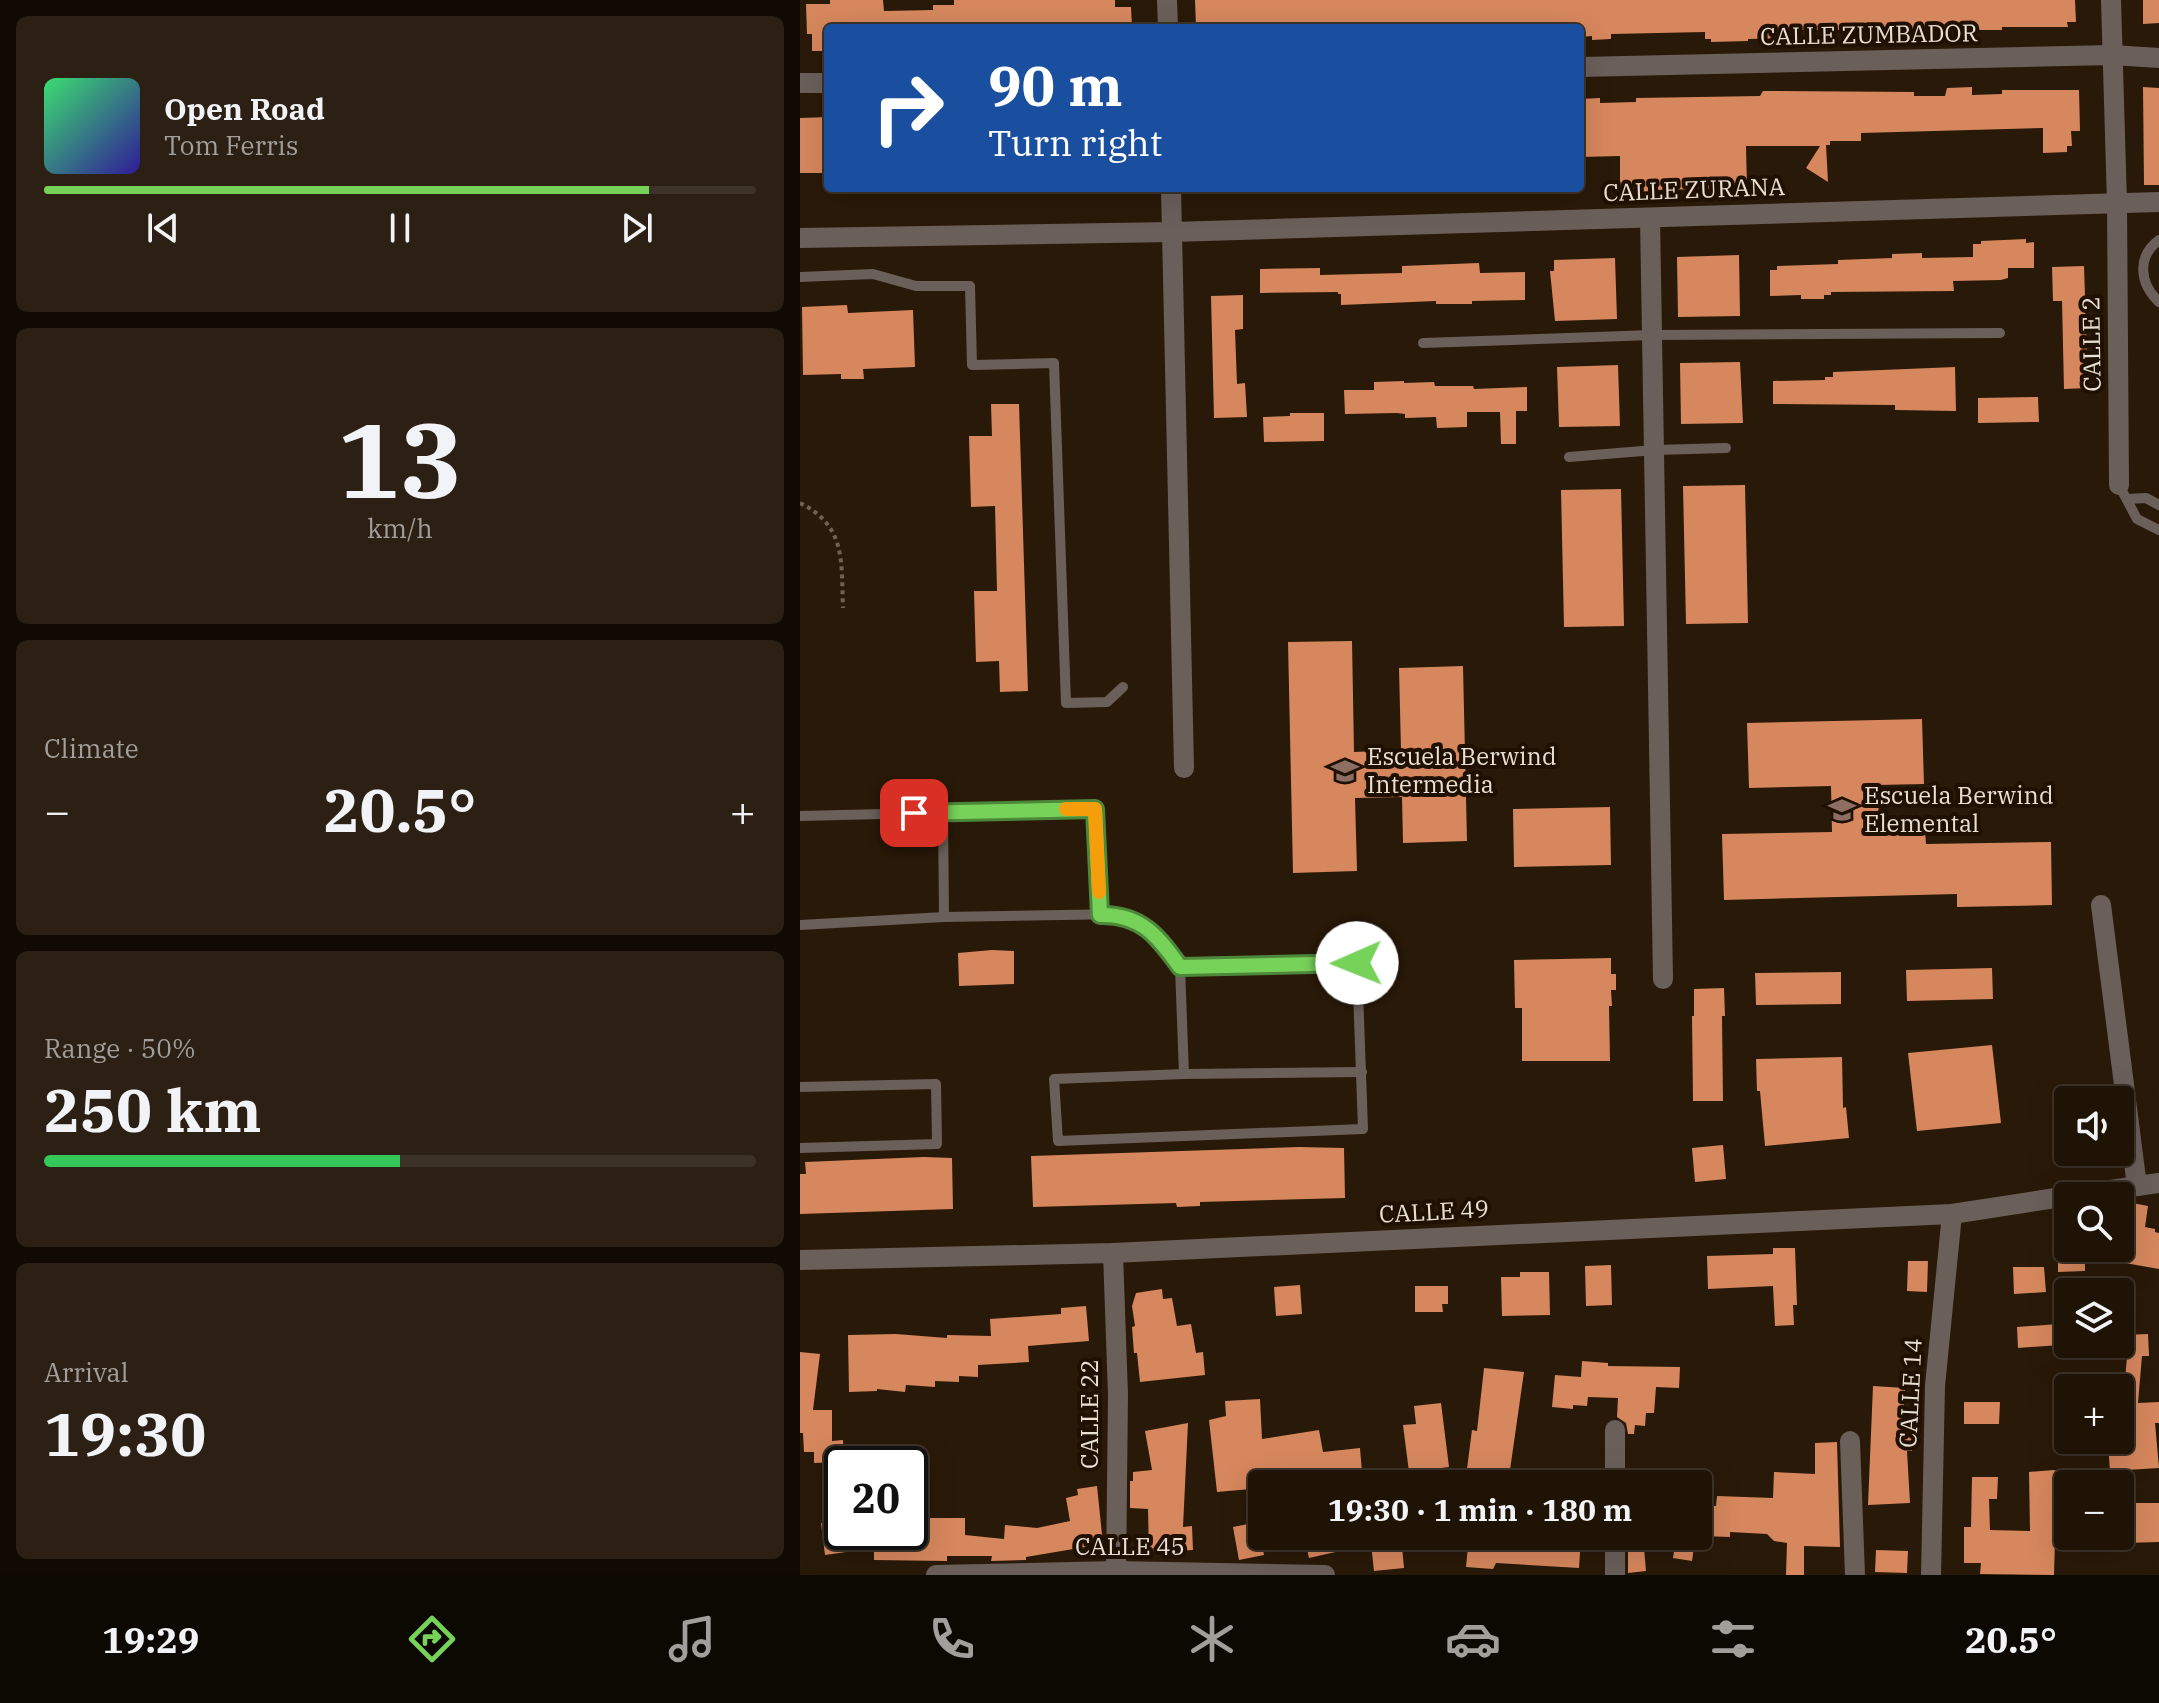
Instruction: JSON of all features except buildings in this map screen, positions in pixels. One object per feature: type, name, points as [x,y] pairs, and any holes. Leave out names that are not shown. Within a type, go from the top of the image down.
[{"type":"street","points":[[1167,0],[1168,24]]},
{"type":"street","name":"CALLE 2","points":[[2111,0],[2123,492]]},
{"type":"street","name":"CALLE ZUMBADOR","points":[[1584,67],[2112,55],[2159,58]]},
{"type":"street","points":[[800,83],[824,83]]},
{"type":"street","points":[[1171,192],[1184,768]]},
{"type":"street","name":"CALLE ZURANA","points":[[800,238],[1650,218],[2159,202]]},
{"type":"street","points":[[1650,218],[1663,979]]},
{"type":"street","points":[[2101,905],[2137,1186]]},
{"type":"street","name":"CALLE 49","points":[[2134,1186],[2159,1183]]},
{"type":"street","name":"CALLE 49","points":[[800,1260],[1113,1253],[1952,1214],[2054,1198]]},
{"type":"street","name":"CALLE 14","points":[[1931,1575],[1935,1386],[1952,1214]]},
{"type":"street","name":"CALLE 22","points":[[1113,1253],[1118,1395],[1116,1573]]},
{"type":"street","points":[[1615,1430],[1615,1470]]},
{"type":"street","points":[[1850,1441],[1855,1575]]},
{"type":"street","points":[[1615,1550],[1615,1575]]},
{"type":"street","name":"CALLE 45","points":[[936,1575],[1325,1575]]},
{"type":"lane","points":[[2159,240],[2145,256],[2142,267],[2150,294],[2159,302]]},
{"type":"lane","points":[[800,277],[873,274],[916,286],[970,286],[972,365],[1054,363],[1066,703],[1107,702],[1123,687]]},
{"type":"lane","points":[[1423,343],[1653,335],[2000,333]]},
{"type":"lane","points":[[1569,457],[1726,448]]},
{"type":"lane","points":[[2123,492],[2159,505]]},
{"type":"lane","points":[[2123,492],[2137,519],[2159,530]]},
{"type":"lane","points":[[800,816],[1095,809],[1100,915]]},
{"type":"lane","points":[[943,812],[944,917]]},
{"type":"lane","points":[[800,925],[944,917],[1123,914],[1161,939],[1180,967],[1184,1074]]},
{"type":"lane","points":[[1180,967],[1357,963],[1362,1072],[1363,1129],[1058,1141],[1054,1079],[1362,1072]]},
{"type":"lane","points":[[800,1087],[936,1084],[937,1144],[800,1148]]},
{"type":"path","points":[[800,503],[830,526],[840,544],[843,608]]},
{"type":"slow traffic","points":[[1066,809],[1095,809],[1099,892]]},
{"type":"place","name":"Escuela Berwind Intermedia","points":[[1345,771]]},
{"type":"place","name":"Escuela Berwind Elemental","points":[[1842,810]]},
{"type":"route","points":[[914,813],[1095,809],[1100,915],[1123,914],[1161,939],[1180,967],[1357,963]]}]
